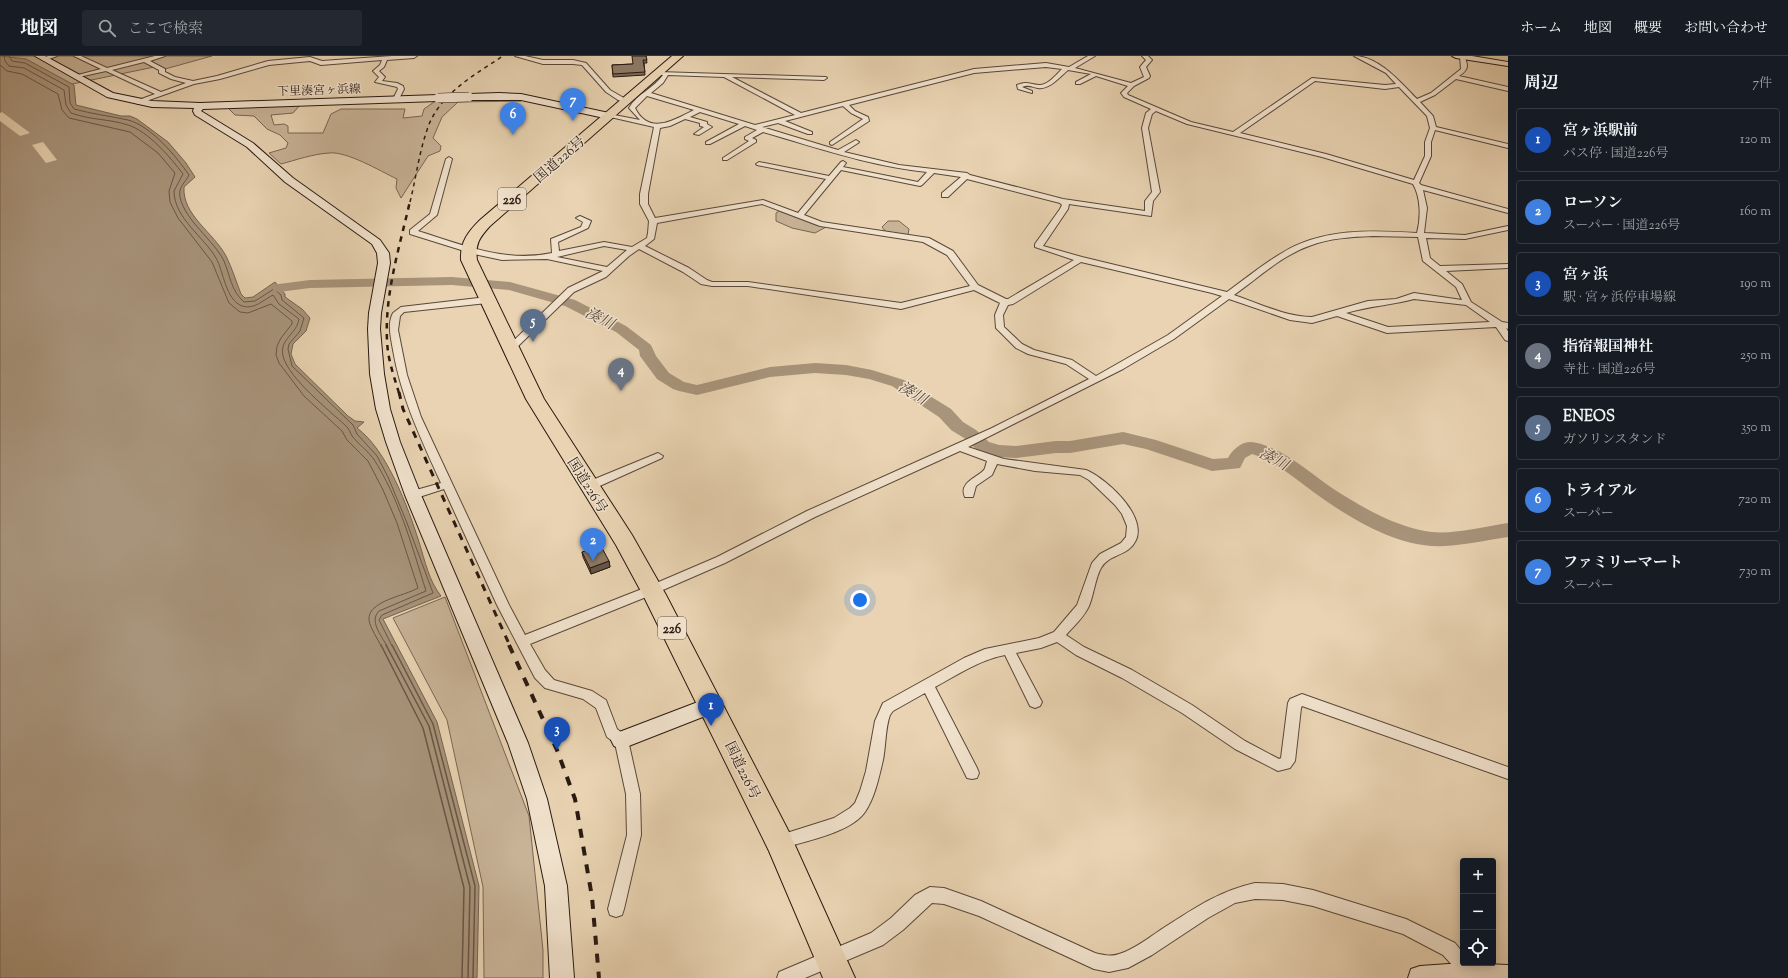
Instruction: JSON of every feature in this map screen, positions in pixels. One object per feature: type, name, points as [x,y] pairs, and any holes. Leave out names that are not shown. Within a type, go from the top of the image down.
[{"type":"highway","name":"国道226号","points":[[678,56],[663,73],[626,101],[484,223],[474,235],[468,249],[469,260],[510,349],[538,405],[652,589],[779,842],[835,968]]},
{"type":"street","points":[[42,57],[54,56]]},
{"type":"street","points":[[76,56],[160,94]]},
{"type":"street","points":[[76,77],[162,56]]},
{"type":"street","points":[[354,61],[358,56]]},
{"type":"street","points":[[138,102],[193,83],[218,78],[268,63],[312,57],[321,63],[414,56]]},
{"type":"street","points":[[518,56],[543,62],[573,62],[584,64],[594,79],[620,100],[626,101]]},
{"type":"street","points":[[1030,92],[1020,88],[1019,86],[1027,84],[1040,87],[1050,83],[1069,68],[1092,56]]},
{"type":"street","points":[[1145,56],[1149,60],[1142,67],[1147,76],[1146,78],[1132,86],[1125,94],[1156,109],[1189,123],[1324,155],[1417,185],[1508,211]]},
{"type":"street","points":[[1357,56],[1388,72],[1430,116],[1433,128],[1428,142],[1428,156],[1417,185],[1423,224],[1420,235],[1423,239],[1424,255],[1426,259],[1459,286],[1468,303]]},
{"type":"street","points":[[1416,101],[1433,94],[1464,70],[1465,66],[1459,56]]},
{"type":"street","points":[[1459,56],[1508,64]]},
{"type":"street","name":"下里湊宮ヶ浜線","points":[[42,57],[110,95],[138,102],[200,106],[469,96],[521,97],[609,116]]},
{"type":"street","points":[[385,59],[382,66],[376,71],[382,77],[378,82],[400,86],[401,89],[396,99]]},
{"type":"street","points":[[144,60],[163,70],[161,72],[169,77],[193,83]]},
{"type":"street","points":[[754,128],[967,73],[1043,63],[1096,74],[1132,86]]},
{"type":"street","points":[[648,125],[632,108],[661,82],[663,73],[824,78]]},
{"type":"street","points":[[1078,83],[1096,74]]},
{"type":"street","points":[[726,75],[747,88],[781,103],[800,116]]},
{"type":"street","points":[[1454,77],[1508,89]]},
{"type":"street","points":[[1234,134],[1314,79],[1385,87],[1401,85]]},
{"type":"street","points":[[647,94],[849,156],[899,167],[967,175],[1063,202],[1148,214],[1149,201],[1156,192],[1145,128],[1149,113],[1156,109]]},
{"type":"street","points":[[832,143],[866,121],[866,118],[844,104]]},
{"type":"street","points":[[200,106],[197,111],[198,113],[250,145],[289,180],[376,242],[383,253],[382,275],[378,293],[374,329],[377,374],[383,409],[393,442],[414,495],[518,743],[537,799],[556,886],[562,978]]},
{"type":"street","points":[[609,116],[657,126],[668,125],[699,110]]},
{"type":"street","points":[[685,117],[705,123],[702,124],[709,127],[697,134]]},
{"type":"street","points":[[778,122],[810,133]]},
{"type":"street","points":[[708,143],[744,124]]},
{"type":"street","points":[[510,349],[518,343],[571,290],[603,275],[636,248],[650,239],[653,221],[644,204],[644,194],[657,126]]},
{"type":"street","points":[[1433,128],[1508,146]]},
{"type":"street","points":[[725,159],[754,141],[747,138],[762,130]]},
{"type":"street","points":[[838,153],[856,142]]},
{"type":"street","points":[[799,216],[849,156]]},
{"type":"street","points":[[449,159],[433,215],[413,232],[502,258],[544,257],[604,244],[636,248],[686,270],[704,282],[712,284],[748,284],[901,306],[975,287]]},
{"type":"street","points":[[759,164],[830,178]]},
{"type":"street","points":[[839,168],[920,184],[932,170]]},
{"type":"street","points":[[946,195],[967,175]]},
{"type":"street","points":[[653,221],[727,209],[755,202],[762,202],[779,210],[820,224],[918,238],[926,240],[950,252],[975,287],[1004,302],[1010,302],[1080,259]]},
{"type":"street","points":[[1063,202],[1066,205],[1064,209],[1039,244],[1039,247],[1080,259],[1203,288],[1290,317],[1305,320],[1312,320],[1368,304],[1397,301],[1414,296],[1468,303],[1499,324],[1508,338]]},
{"type":"street","points":[[556,255],[554,242],[584,228],[587,221],[580,218]]},
{"type":"street","points":[[523,641],[720,560],[811,514],[906,472],[986,434],[1095,379],[1154,348],[1285,254],[1309,242],[1336,237],[1375,233],[1470,236],[1508,228]]},
{"type":"street","points":[[544,257],[609,270]]},
{"type":"street","points":[[1438,269],[1508,266]]},
{"type":"street","points":[[481,288],[401,310],[396,315],[394,330],[402,375],[416,417],[447,485],[503,605],[540,674],[550,684],[587,695],[601,704],[612,733],[621,740],[633,794],[634,835],[616,909]]},
{"type":"street","points":[[1004,302],[1004,306],[999,315],[1000,328],[1019,346],[1032,352],[1069,362],[1095,379]]},
{"type":"street","points":[[1338,313],[1387,330],[1499,324],[1508,326]]},
{"type":"street","points":[[779,842],[836,824],[856,813],[865,796],[874,770],[881,720],[888,707],[989,653],[1041,643],[1058,636],[1077,615],[1082,606],[1096,566],[1104,557],[1125,546],[1131,538],[1133,526],[1127,513],[1094,478],[1082,472],[1040,468],[993,460],[972,454],[962,445]]},
{"type":"street","points":[[589,486],[658,456]]},
{"type":"street","points":[[969,494],[969,491],[977,478],[988,473],[993,460]]},
{"type":"street","points":[[414,495],[447,485]]},
{"type":"street","points":[[1058,636],[1080,651],[1127,674],[1187,709],[1240,745],[1278,765],[1285,764],[1288,761],[1295,703],[1302,700],[1508,773]]},
{"type":"street","points":[[1008,649],[1035,702]]},
{"type":"street","points":[[927,685],[972,773]]},
{"type":"street","points":[[621,740],[710,705]]},
{"type":"street","points":[[785,978],[835,968],[897,924],[921,901],[930,896],[944,896],[981,909],[1094,961],[1109,964],[1122,962],[1146,949],[1202,912],[1233,896],[1255,891],[1283,892],[1313,898],[1406,927],[1449,948],[1471,974]]},
{"type":"street","points":[[1420,978],[1471,974],[1508,977]]},
{"type":"shaded area","points":[[0,56],[212,56],[165,69],[159,66],[0,99]]},
{"type":"shaded area","points":[[441,97],[496,98],[521,101],[458,102],[442,117],[433,138],[441,146],[440,151],[428,156],[401,198],[396,188],[397,179],[345,155],[329,153],[305,157],[281,164],[269,153],[286,148],[288,143],[280,135],[267,129],[254,116],[235,115],[226,106],[301,104],[293,113],[271,115],[274,125],[284,124],[288,126],[288,133],[323,133],[331,114],[341,109],[405,109],[403,118],[422,116],[424,109]]},
{"type":"shaded area","points":[[779,211],[816,225],[826,227],[815,233],[792,228],[776,221],[776,213]]},
{"type":"shaded area","points":[[888,221],[899,221],[909,229],[908,235],[894,234],[884,230],[882,227]]},
{"type":"shaded area","points":[[445,597],[529,816],[543,950],[543,978],[484,978],[483,887],[447,720],[393,618]]},
{"type":"water","points":[[0,56],[26,59],[74,85],[76,105],[121,116],[130,116],[137,119],[168,142],[186,163],[195,177],[184,187],[188,206],[193,215],[214,239],[226,256],[241,294],[245,298],[253,297],[275,282],[285,294],[285,297],[302,309],[310,318],[306,331],[293,344],[291,354],[295,364],[348,416],[355,421],[364,422],[357,428],[378,450],[395,480],[409,513],[430,577],[441,596],[383,619],[437,722],[479,886],[477,978],[0,978]]},
{"type":"pier","points":[[2,112],[30,133],[20,136],[0,121],[0,113]]},
{"type":"pier","points":[[43,142],[57,160],[46,163],[32,145]]},
{"type":"building","points":[[632,56],[646,56],[647,60],[643,60],[645,72],[613,74],[612,65],[633,64]]},
{"type":"building","points":[[601,546],[609,561],[590,568],[582,552]]},
{"type":"waterway","name":"湊川","points":[[279,288],[310,284],[452,281],[510,286],[570,303],[621,329],[646,348],[648,356],[663,376],[679,386],[697,390],[770,372],[815,368],[846,370],[872,375],[898,383],[945,413],[957,426],[970,434],[983,446],[997,451],[1016,452],[1056,447],[1070,447],[1123,438],[1150,444],[1212,465],[1234,464],[1238,455],[1250,447],[1271,454],[1330,495],[1388,528],[1422,538],[1444,539],[1508,530]]},
{"type":"railway","points":[[410,202],[427,130],[439,106],[458,87],[503,56]]},
{"type":"railway","points":[[399,393],[388,352],[387,314],[389,295],[410,201]]},
{"type":"railway","points":[[399,392],[403,409],[510,646]]},
{"type":"railway","points":[[509,645],[557,750],[575,799],[592,897],[599,978]]},
{"type":"place","name":"ファミリーマート","points":[[573,121]]},
{"type":"place","name":"トライアル","points":[[513,135]]},
{"type":"place","name":"ENEOS","points":[[533,342]]},
{"type":"place","name":"指宿報国神社","points":[[621,391]]},
{"type":"place","name":"ローソン","points":[[593,561]]},
{"type":"place","name":"宮ヶ浜駅前","points":[[711,726]]},
{"type":"place","name":"宮ヶ浜","points":[[557,750]]}]
